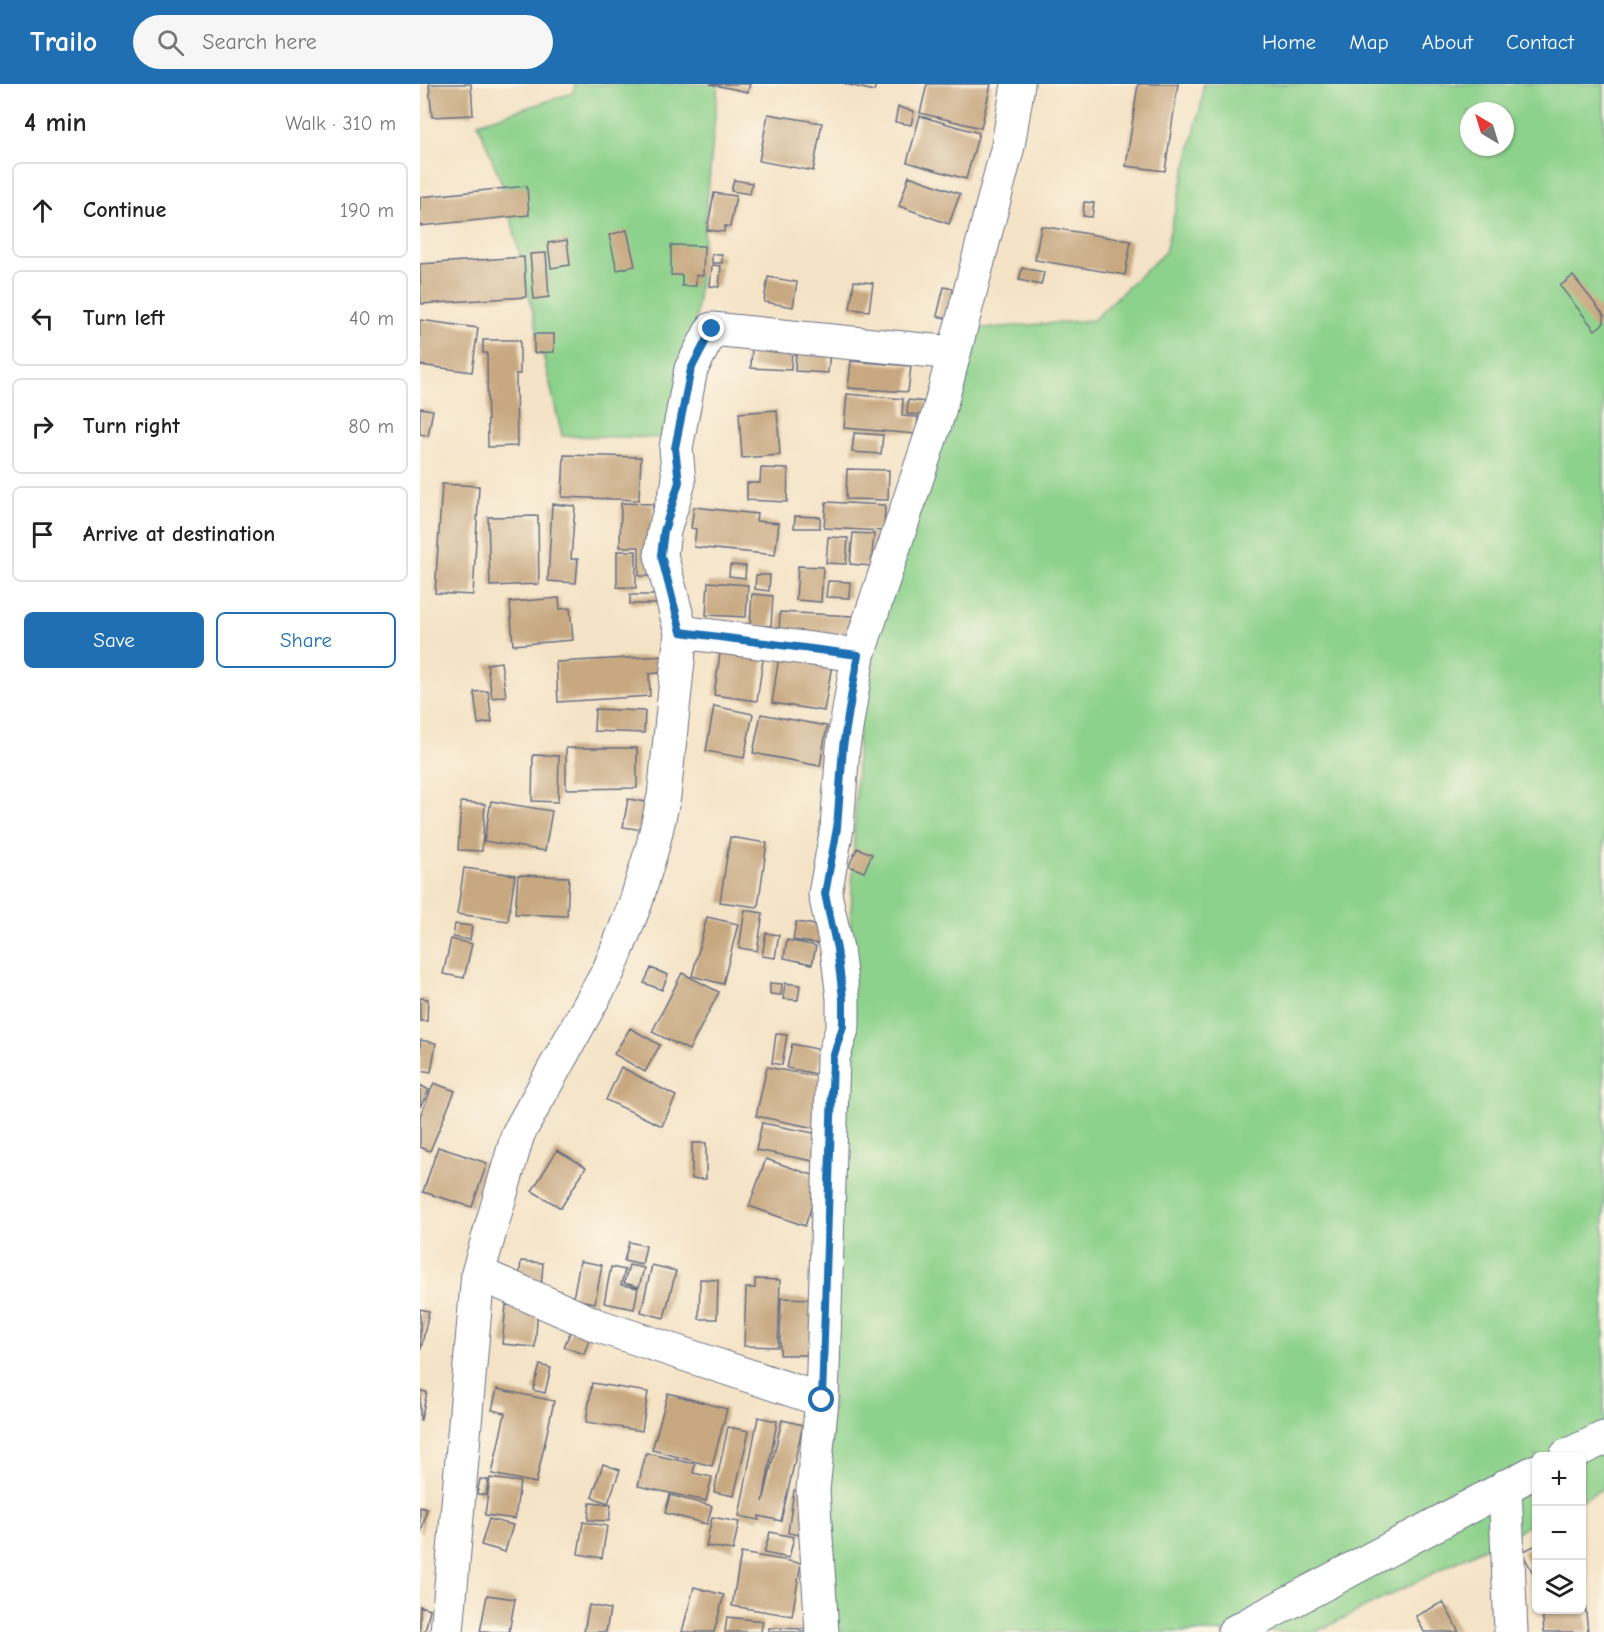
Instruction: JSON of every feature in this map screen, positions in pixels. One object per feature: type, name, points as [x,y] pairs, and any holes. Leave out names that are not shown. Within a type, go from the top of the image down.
[{"type":"street","points":[[822,1632],[813,1490],[822,1400],[833,1058],[843,1018],[837,949],[825,894],[837,828],[843,747],[858,655],[938,416],[1008,146],[1018,84]]},
{"type":"street","points":[[447,1632],[478,1273],[518,1134],[609,970],[636,902],[653,845],[664,796],[681,632],[661,555],[664,531],[679,482],[675,448],[691,369],[712,329],[954,353]]},
{"type":"street","points":[[681,632],[858,655]]},
{"type":"street","points":[[478,1273],[596,1325],[822,1400]]},
{"type":"street","points":[[1574,1452],[1604,1438]]},
{"type":"street","points":[[1233,1632],[1532,1473]]},
{"type":"street","points":[[1505,1486],[1511,1632]]},
{"type":"green space","points":[[575,84],[718,84],[685,438],[562,436],[505,192],[478,123],[573,93]]},
{"type":"green space","points":[[1203,84],[1604,84],[1604,1488],[1586,1498],[1586,1452],[1532,1452],[1532,1524],[1316,1632],[823,1632],[860,685],[975,329],[1093,320],[1165,252],[1202,101]]},
{"type":"building","points":[[429,84],[471,84],[473,115],[432,117]]},
{"type":"building","points":[[710,84],[750,84],[748,92]]},
{"type":"building","points":[[845,84],[876,84],[874,91]]},
{"type":"building","points":[[927,84],[991,84],[981,128],[920,113]]},
{"type":"building","points":[[1138,84],[1178,84],[1165,171],[1126,166]]},
{"type":"building","points":[[898,107],[914,111],[911,125],[895,122]]},
{"type":"building","points":[[768,114],[822,123],[813,171],[759,161]]},
{"type":"building","points":[[920,116],[979,133],[966,179],[907,162]]},
{"type":"building","points":[[909,176],[960,194],[949,224],[899,206]]},
{"type":"building","points":[[734,180],[752,183],[750,194],[731,191]]},
{"type":"building","points":[[527,186],[529,215],[420,226],[420,197]]},
{"type":"building","points":[[714,193],[736,196],[730,227],[725,226],[724,232],[707,230]]},
{"type":"building","points":[[1084,202],[1094,203],[1092,217],[1083,216]]},
{"type":"building","points":[[1041,226],[1131,241],[1125,275],[1035,260]]},
{"type":"building","points":[[627,230],[635,266],[617,270],[609,235]]},
{"type":"building","points":[[567,240],[570,265],[551,268],[548,243]]},
{"type":"building","points":[[671,245],[704,246],[703,276],[696,275],[696,286],[682,286],[682,275],[671,275]]},
{"type":"building","points":[[546,253],[549,297],[534,299],[530,254]]},
{"type":"building","points":[[712,254],[722,254],[722,263],[712,263]]},
{"type":"building","points":[[524,257],[526,297],[421,304],[420,264]]},
{"type":"building","points":[[712,265],[721,266],[719,287],[710,286]]},
{"type":"building","points":[[1022,268],[1044,272],[1041,285],[1019,280]]},
{"type":"building","points":[[1573,276],[1604,315],[1604,323],[1595,330],[1560,286]]},
{"type":"building","points":[[768,277],[797,282],[793,307],[764,302]]},
{"type":"building","points":[[854,281],[873,283],[869,311],[850,309]]},
{"type":"building","points":[[944,287],[964,291],[957,321],[937,316]]},
{"type":"building","points":[[420,320],[478,328],[472,372],[420,365]]},
{"type":"building","points":[[534,334],[554,334],[554,352],[534,353]]},
{"type":"building","points":[[483,340],[520,340],[520,374],[516,374],[517,446],[488,447],[487,353],[483,353]]},
{"type":"building","points":[[752,345],[792,347],[791,370],[751,368]]},
{"type":"building","points":[[796,349],[830,351],[828,373],[795,371]]},
{"type":"building","points":[[851,361],[911,366],[908,392],[848,388]]},
{"type":"building","points":[[847,394],[903,399],[902,416],[918,417],[916,434],[844,428]]},
{"type":"building","points":[[908,400],[926,402],[925,415],[907,414]]},
{"type":"building","points":[[420,408],[433,410],[428,436],[420,434]]},
{"type":"building","points":[[777,410],[780,455],[742,458],[739,413]]},
{"type":"building","points":[[854,433],[883,435],[881,454],[852,452]]},
{"type":"building","points":[[564,455],[641,457],[639,500],[562,497]]},
{"type":"building","points":[[761,468],[788,469],[787,502],[747,500],[747,483],[760,483]]},
{"type":"building","points":[[847,469],[889,470],[888,500],[846,499]]},
{"type":"building","points":[[442,484],[479,486],[473,595],[435,593]]},
{"type":"building","points":[[826,502],[885,505],[884,531],[824,528]]},
{"type":"building","points":[[621,503],[653,504],[652,576],[639,576],[639,547],[620,547]]},
{"type":"building","points":[[552,504],[575,506],[571,559],[578,559],[576,583],[548,581]]},
{"type":"building","points":[[694,507],[757,514],[756,521],[779,523],[775,555],[694,547],[696,529],[691,528]]},
{"type":"building","points":[[538,516],[539,584],[490,586],[488,517]]},
{"type":"building","points":[[795,516],[820,517],[820,528],[794,528]]},
{"type":"building","points":[[853,533],[874,534],[871,566],[850,564]]},
{"type":"building","points":[[828,537],[848,538],[846,564],[826,563]]},
{"type":"building","points":[[617,551],[636,551],[636,588],[617,587]]},
{"type":"building","points":[[730,565],[746,566],[745,578],[729,576]]},
{"type":"building","points":[[798,566],[823,567],[821,602],[796,600]]},
{"type":"building","points":[[756,575],[770,575],[769,591],[755,589]]},
{"type":"building","points":[[828,581],[850,582],[849,598],[826,597]]},
{"type":"building","points":[[708,582],[748,585],[746,617],[706,615]]},
{"type":"building","points":[[752,594],[773,596],[771,626],[750,625]]},
{"type":"building","points":[[630,595],[661,595],[661,604],[630,604]]},
{"type":"building","points":[[559,598],[560,609],[570,608],[573,640],[513,645],[510,602]]},
{"type":"building","points":[[780,612],[852,616],[850,638],[779,634]]},
{"type":"building","points":[[721,647],[764,653],[757,701],[714,695]]},
{"type":"building","points":[[665,656],[665,672],[649,674],[650,696],[558,702],[556,662]]},
{"type":"building","points":[[779,656],[832,665],[824,711],[772,703]]},
{"type":"building","points":[[501,662],[506,696],[492,698],[487,664]]},
{"type":"building","points":[[488,691],[492,722],[478,724],[474,692]]},
{"type":"building","points":[[714,706],[753,714],[744,758],[706,751]]},
{"type":"building","points":[[595,709],[645,711],[644,733],[594,731]]},
{"type":"building","points":[[761,714],[827,726],[820,766],[753,753]]},
{"type":"building","points":[[566,748],[637,748],[637,788],[566,789]]},
{"type":"building","points":[[533,755],[559,756],[558,802],[532,801]]},
{"type":"building","points":[[628,799],[653,803],[648,831],[623,827]]},
{"type":"building","points":[[491,801],[552,811],[545,851],[484,841]]},
{"type":"building","points":[[461,802],[485,804],[482,851],[458,850]]},
{"type":"building","points":[[730,837],[767,843],[758,907],[720,902]]},
{"type":"building","points":[[857,848],[872,854],[864,872],[849,866]]},
{"type":"building","points":[[464,868],[515,875],[508,921],[457,914]]},
{"type":"building","points":[[518,875],[569,877],[567,916],[515,914]]},
{"type":"building","points":[[745,910],[763,913],[757,951],[739,948]]},
{"type":"building","points":[[707,917],[738,924],[723,984],[692,976]]},
{"type":"building","points":[[796,922],[822,926],[820,944],[793,940]]},
{"type":"building","points":[[455,924],[472,926],[470,940],[453,937]]},
{"type":"building","points":[[766,933],[779,935],[775,958],[762,956]]},
{"type":"building","points":[[451,939],[472,944],[464,978],[443,974]]},
{"type":"building","points":[[787,940],[816,946],[812,964],[784,958]]},
{"type":"building","points":[[651,968],[668,975],[662,990],[644,983]]},
{"type":"building","points":[[682,973],[719,992],[689,1050],[652,1032]]},
{"type":"building","points":[[770,983],[782,984],[781,995],[770,994]]},
{"type":"building","points":[[785,983],[800,985],[798,1000],[783,999]]},
{"type":"building","points":[[420,998],[428,999],[427,1021],[420,1021]]},
{"type":"building","points":[[630,1028],[660,1045],[645,1072],[614,1054]]},
{"type":"building","points":[[776,1034],[787,1035],[782,1065],[772,1063]]},
{"type":"building","points":[[420,1040],[436,1043],[431,1072],[420,1070]]},
{"type":"building","points":[[792,1044],[822,1050],[816,1074],[787,1068]]},
{"type":"building","points":[[621,1067],[676,1096],[662,1126],[606,1100]]},
{"type":"building","points":[[767,1067],[824,1078],[815,1128],[756,1116]]},
{"type":"building","points":[[434,1083],[455,1091],[430,1151],[420,1147],[420,1116]]},
{"type":"building","points":[[420,1085],[429,1090],[420,1107]]},
{"type":"building","points":[[762,1123],[829,1136],[824,1163],[756,1150]]},
{"type":"building","points":[[692,1143],[706,1143],[706,1179],[692,1179]]},
{"type":"building","points":[[438,1147],[487,1163],[472,1207],[423,1192]]},
{"type":"building","points":[[557,1150],[586,1167],[561,1208],[532,1191]]},
{"type":"building","points":[[766,1159],[821,1178],[805,1226],[749,1206]]},
{"type":"building","points":[[629,1242],[646,1246],[642,1265],[624,1261]]},
{"type":"building","points":[[521,1261],[543,1263],[541,1289],[518,1288]]},
{"type":"building","points":[[580,1261],[602,1265],[595,1303],[573,1299]]},
{"type":"building","points":[[629,1265],[644,1268],[639,1287],[624,1283]]},
{"type":"building","points":[[652,1265],[676,1271],[664,1318],[641,1312]]},
{"type":"building","points":[[611,1267],[625,1270],[621,1285],[638,1288],[634,1309],[604,1303]]},
{"type":"building","points":[[700,1279],[718,1280],[717,1319],[699,1319]]},
{"type":"building","points":[[755,1279],[780,1280],[778,1347],[744,1346],[746,1288],[755,1288]]},
{"type":"building","points":[[781,1298],[815,1299],[813,1355],[780,1355]]},
{"type":"building","points":[[506,1305],[538,1308],[535,1347],[502,1344]]},
{"type":"building","points":[[420,1309],[429,1311],[421,1349],[420,1348]]},
{"type":"building","points":[[571,1330],[590,1337],[584,1354],[564,1347]]},
{"type":"building","points":[[540,1365],[551,1368],[545,1393],[533,1390]]},
{"type":"building","points":[[592,1383],[648,1392],[642,1431],[586,1422]]},
{"type":"building","points":[[497,1389],[554,1401],[536,1483],[492,1474],[505,1413],[492,1410]]},
{"type":"building","points":[[420,1391],[427,1392],[421,1420],[420,1420]]},
{"type":"building","points":[[668,1393],[727,1409],[712,1466],[652,1450]]},
{"type":"building","points":[[758,1417],[777,1421],[763,1502],[782,1420],[803,1425],[781,1521],[759,1516],[759,1520],[739,1516]]},
{"type":"building","points":[[728,1427],[749,1431],[734,1496],[714,1492]]},
{"type":"building","points":[[646,1453],[695,1464],[693,1473],[712,1477],[706,1501],[638,1486]]},
{"type":"building","points":[[603,1464],[620,1470],[608,1503],[592,1497]]},
{"type":"building","points":[[490,1478],[520,1482],[515,1519],[485,1515]]},
{"type":"building","points":[[480,1479],[488,1480],[486,1495],[477,1494]]},
{"type":"building","points":[[794,1490],[811,1493],[805,1536],[788,1533]]},
{"type":"building","points":[[670,1495],[712,1506],[707,1524],[665,1513]]},
{"type":"building","points":[[590,1503],[611,1505],[609,1521],[588,1520]]},
{"type":"building","points":[[420,1507],[427,1509],[421,1533],[420,1533]]},
{"type":"building","points":[[712,1517],[739,1522],[733,1550],[706,1546]]},
{"type":"building","points":[[489,1519],[513,1525],[505,1552],[481,1545]]},
{"type":"building","points":[[583,1522],[607,1526],[602,1558],[578,1554]]},
{"type":"building","points":[[770,1532],[794,1537],[789,1558],[764,1553]]},
{"type":"building","points":[[1532,1547],[1532,1571],[1522,1552]]},
{"type":"building","points":[[741,1553],[801,1563],[792,1616],[732,1606]]},
{"type":"building","points":[[694,1587],[724,1595],[714,1632],[682,1632]]},
{"type":"building","points":[[487,1595],[515,1599],[509,1632],[480,1632]]},
{"type":"building","points":[[1443,1602],[1459,1632],[1424,1632],[1416,1616]]},
{"type":"building","points":[[589,1605],[610,1609],[606,1632],[584,1632]]},
{"type":"building","points":[[420,1606],[430,1609],[425,1632],[420,1632]]},
{"type":"building","points":[[1586,1613],[1588,1632],[1544,1632],[1542,1614]]},
{"type":"building","points":[[727,1617],[763,1621],[761,1632],[725,1632]]},
{"type":"building","points":[[769,1628],[808,1629],[807,1632],[769,1632]]},
{"type":"route","points":[[712,329],[691,369],[675,448],[679,482],[664,531],[661,555],[681,632],[858,655],[843,747],[837,828],[825,894],[830,928],[837,949],[843,998],[843,1026],[833,1058],[822,1400]]}]
